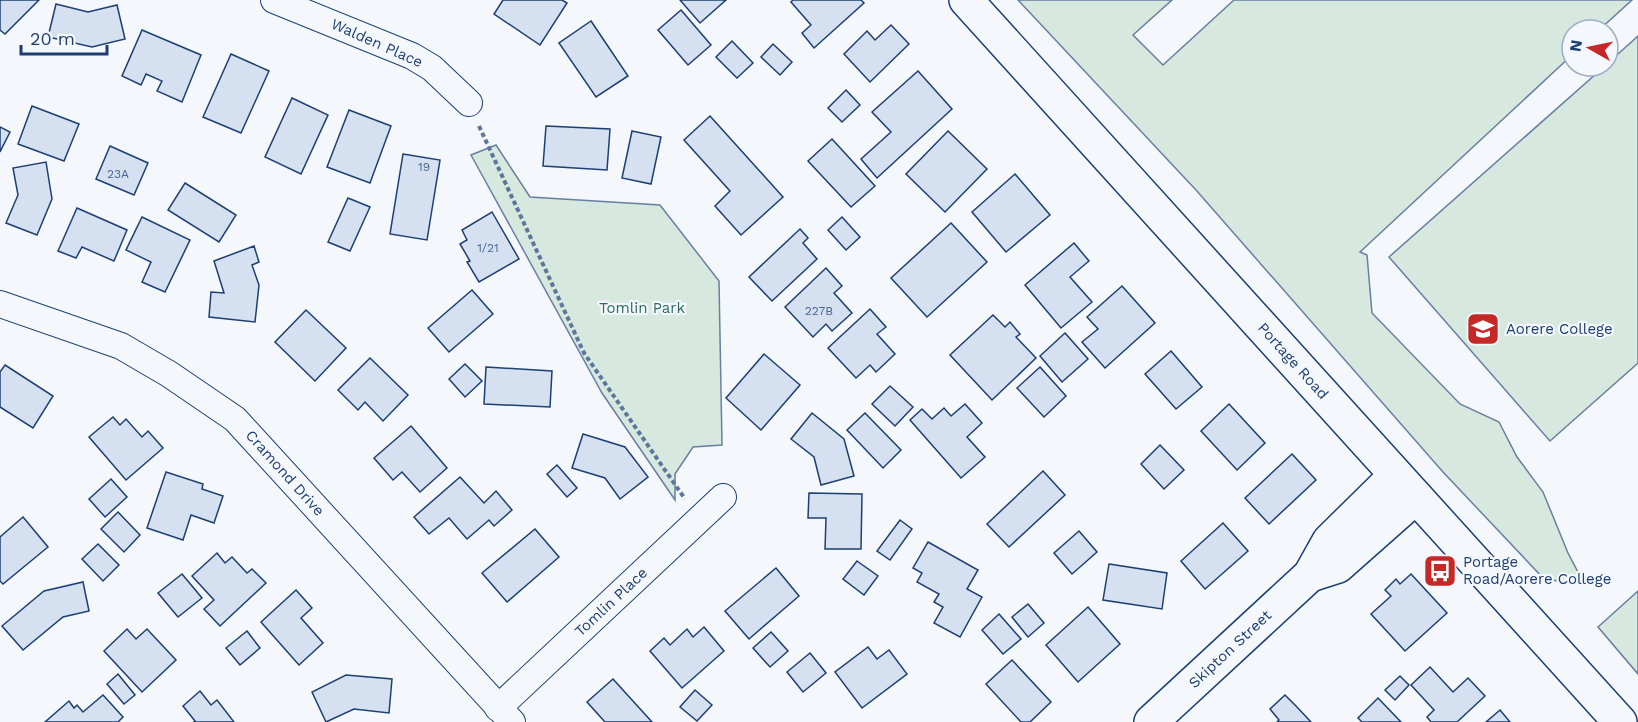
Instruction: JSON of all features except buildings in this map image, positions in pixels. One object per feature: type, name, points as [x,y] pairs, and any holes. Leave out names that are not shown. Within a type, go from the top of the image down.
[{"type":"main road","name":"Portage Road","points":[[966,0],[1620,722]]},
{"type":"main road","name":"Skipton Street","points":[[1151,722],[1310,575],[1338,566],[1406,486]]},
{"type":"street","name":"Walden Place","points":[[274,0],[412,56],[432,68],[469,103]]},
{"type":"street","name":"Cramond Drive","points":[[0,303],[121,346],[169,374],[235,419],[505,715]]},
{"type":"street","name":"Tomlin Place","points":[[505,715],[723,497]]},
{"type":"path","points":[[469,103],[584,353],[699,519]]},
{"type":"green space","points":[[1018,0],[1172,0],[1133,35],[1163,65],[1234,0],[1632,0],[1612,18],[1560,18],[1560,66],[1360,252],[1367,255],[1372,313],[1460,404],[1499,422],[1517,457],[1543,492],[1580,576],[1574,583],[1544,579],[1443,472],[1196,190]]},
{"type":"green space","points":[[1638,36],[1638,363],[1550,441],[1389,257],[1591,78],[1620,78],[1620,52]]},
{"type":"green space","name":"Tomlin Park","points":[[496,145],[530,197],[660,205],[719,281],[722,445],[693,447],[675,474],[675,500],[602,393],[471,155]]},
{"type":"green space","points":[[1638,591],[1638,674],[1598,627]]},
{"type":"place","name":"Aorere College","points":[[1483,329]]},
{"type":"place","name":"Portage Road/Aorere College","points":[[1440,571]]}]
